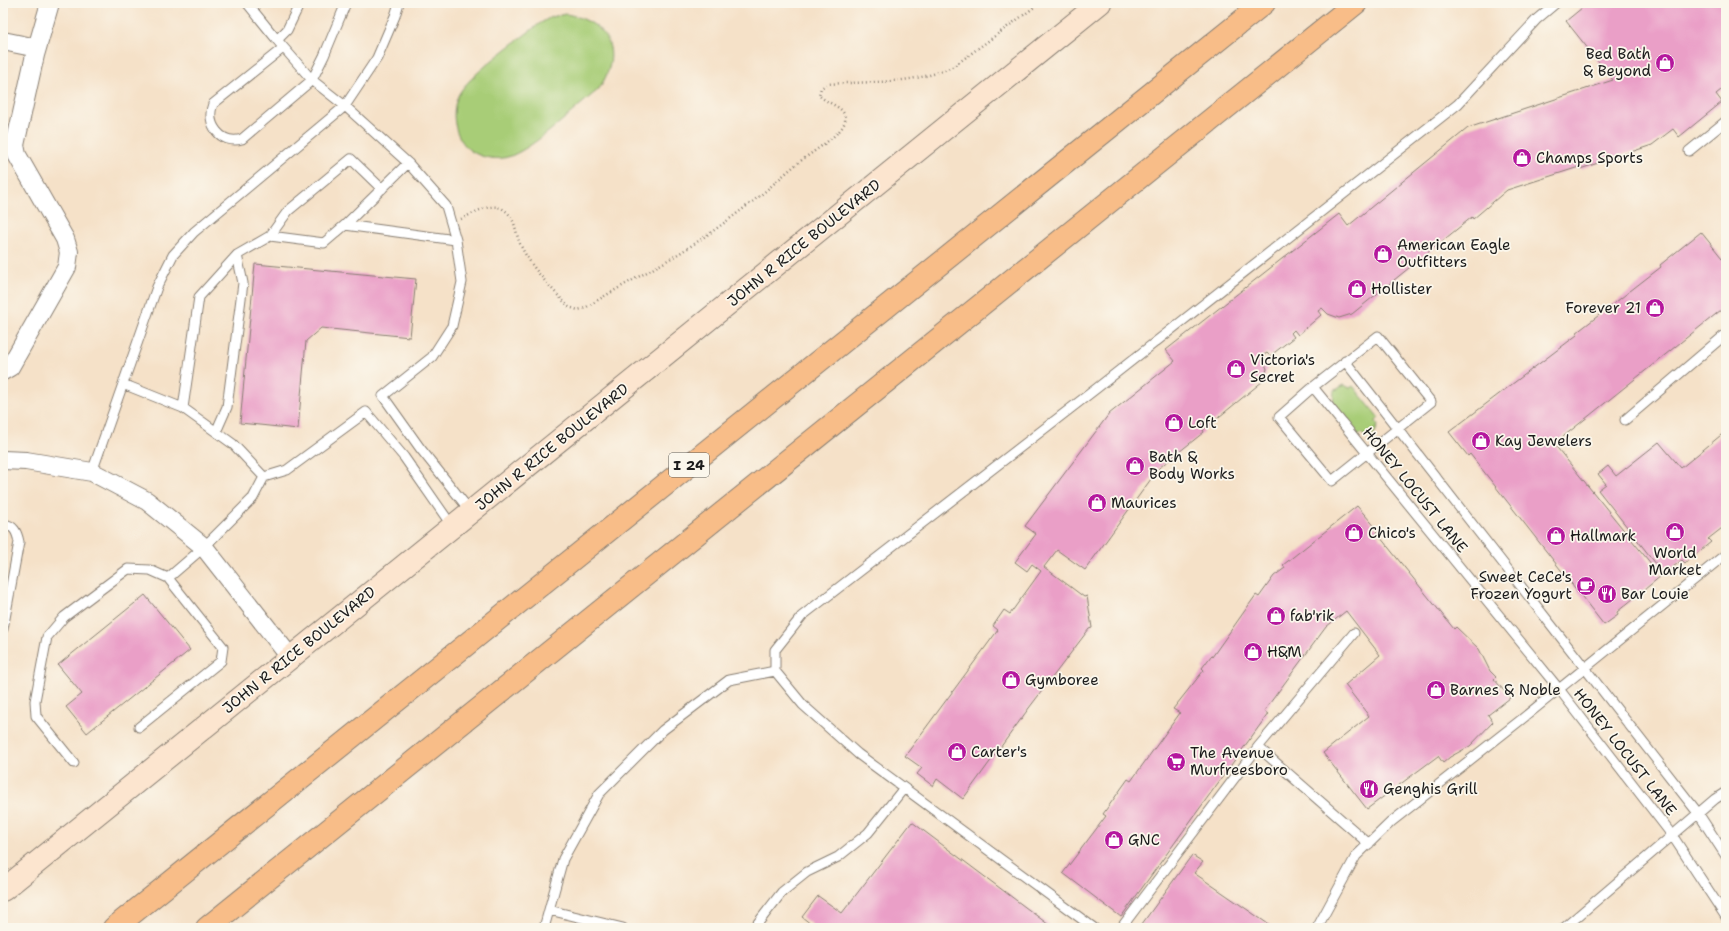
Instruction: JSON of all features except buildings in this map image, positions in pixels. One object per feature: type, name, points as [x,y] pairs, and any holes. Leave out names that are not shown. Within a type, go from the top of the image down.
[{"type":"highway","name":"I 24","points":[[114,928],[1264,3]]},
{"type":"highway","points":[[208,928],[1356,3]]},
{"type":"street","points":[[3,371],[10,367],[67,267],[69,252],[66,239],[17,154],[9,148],[50,3]]},
{"type":"street","name":"JOHN R RICE BOULEVARD","points":[[3,890],[452,526],[472,513],[1100,3]]},
{"type":"street","points":[[3,41],[37,48]]},
{"type":"street","points":[[3,460],[26,460],[92,472],[148,501],[204,547],[290,657]]},
{"type":"lane","points":[[247,3],[283,48],[312,80],[346,106],[408,163],[446,206],[456,240],[462,282],[452,326],[432,357],[383,396],[420,448],[472,513]]},
{"type":"lane","points":[[277,40],[287,30],[300,3]]},
{"type":"lane","points":[[283,48],[213,104],[210,112],[210,120],[222,137],[228,141],[242,139],[312,80],[324,56],[346,3]]},
{"type":"lane","points":[[92,472],[157,287],[173,255],[194,232],[346,106],[377,58],[399,3]]},
{"type":"lane","points":[[1092,927],[858,754],[803,705],[775,671],[775,650],[802,616],[1097,388],[1458,104],[1537,19],[1556,3]]},
{"type":"lane","points":[[1689,150],[1726,121]]},
{"type":"lane","points":[[183,408],[199,297],[237,255],[270,236],[288,211],[351,159],[382,189]]},
{"type":"lane","points":[[270,236],[324,243],[345,225],[408,163]]},
{"type":"lane","points":[[345,225],[456,240]]},
{"type":"lane","points":[[216,432],[227,407],[242,291],[237,255]]},
{"type":"lane","points":[[1625,420],[1726,334]]},
{"type":"lane","points":[[1378,336],[1431,402],[1332,481],[1279,417],[1313,387],[1378,336]]},
{"type":"lane","name":"HONEY LOCUST LANE","points":[[1345,361],[1698,813],[1726,856]]},
{"type":"lane","points":[[123,384],[183,408],[233,444],[264,477]]},
{"type":"lane","name":"HONEY LOCUST LANE","points":[[1313,387],[1559,689],[1672,835],[1726,917]]},
{"type":"lane","points":[[168,578],[204,547],[253,498],[264,477],[287,470],[366,412],[404,457],[452,526]]},
{"type":"lane","points":[[3,524],[9,525],[16,532],[19,542],[3,629]]},
{"type":"lane","points":[[1317,928],[1356,856],[1391,822],[1726,554]]},
{"type":"lane","points":[[74,763],[36,716],[34,701],[47,637],[64,617],[128,569],[150,570],[168,578],[223,647],[221,661],[139,727]]},
{"type":"lane","points":[[1121,928],[1258,747],[1354,633]]},
{"type":"lane","points":[[544,928],[563,859],[599,794],[663,730],[729,680],[775,671]]},
{"type":"lane","points":[[1258,747],[1369,844]]},
{"type":"lane","points":[[754,928],[782,892],[807,872],[838,857],[868,834],[904,788]]},
{"type":"lane","points":[[1564,928],[1698,813],[1726,792]]},
{"type":"lane","points":[[549,910],[623,928]]},
{"type":"path","points":[[460,219],[483,209],[494,207],[500,208],[508,213],[514,221],[520,246],[528,259],[569,307],[578,310],[585,308],[699,240],[757,198],[796,164],[836,134],[843,127],[845,120],[844,112],[838,107],[823,100],[819,95],[821,88],[828,84],[897,81],[940,73],[960,62],[1040,3]]},
{"type":"green space","points":[[566,14],[581,18],[593,24],[602,32],[608,41],[611,52],[610,64],[606,76],[598,90],[556,126],[522,151],[506,158],[490,158],[471,151],[461,140],[455,123],[455,105],[463,88],[494,58],[539,24],[551,17]]},
{"type":"green space","points":[[1344,385],[1350,388],[1353,386],[1379,418],[1376,421],[1378,426],[1374,434],[1366,437],[1361,433],[1358,436],[1332,403],[1334,391]]},
{"type":"place","name":"Bed Bath & Beyond","points":[[1665,63]]},
{"type":"place","name":"Champs Sports","points":[[1522,158]]},
{"type":"place","name":"American Eagle Outfitters","points":[[1383,254]]},
{"type":"place","name":"Hollister","points":[[1357,289]]},
{"type":"place","name":"Forever 21","points":[[1655,308]]},
{"type":"place","name":"Victoria's Secret","points":[[1236,369]]},
{"type":"place","name":"Loft","points":[[1174,423]]},
{"type":"place","name":"Kay Jewelers","points":[[1481,441]]},
{"type":"place","name":"Bath & Body Works","points":[[1135,466]]},
{"type":"place","name":"Maurices","points":[[1097,503]]},
{"type":"place","name":"World Market","points":[[1675,532]]},
{"type":"place","name":"Chico's","points":[[1354,533]]},
{"type":"place","name":"Hallmark","points":[[1556,536]]},
{"type":"place","name":"Sweet CeCe's Frozen Yogurt","points":[[1586,586]]},
{"type":"place","name":"Bar Louie","points":[[1607,594]]},
{"type":"place","name":"fab'rik","points":[[1276,616]]},
{"type":"place","name":"H&M","points":[[1253,652]]},
{"type":"place","name":"Gymboree","points":[[1011,680]]},
{"type":"place","name":"Barnes & Noble","points":[[1436,690]]},
{"type":"place","name":"Carter's","points":[[957,752]]},
{"type":"place","name":"The Avenue Murfreesboro","points":[[1176,762]]},
{"type":"place","name":"Genghis Grill","points":[[1369,789]]},
{"type":"place","name":"GNC","points":[[1114,840]]}]
